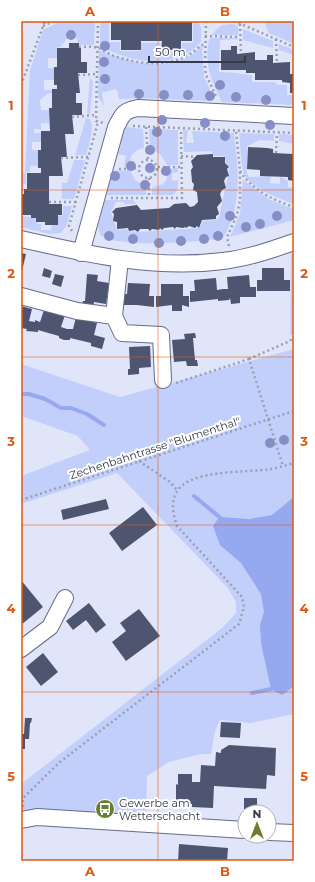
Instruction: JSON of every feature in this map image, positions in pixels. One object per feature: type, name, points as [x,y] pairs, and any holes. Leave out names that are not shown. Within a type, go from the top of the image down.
[{"type":"street","points":[[82,248],[116,128],[122,115],[129,110],[138,108],[294,116]]},
{"type":"street","points":[[21,239],[82,248],[120,259],[154,263],[189,264],[231,260],[259,254],[294,242]]},
{"type":"street","points":[[120,259],[114,316],[122,333],[161,336],[163,380]]},
{"type":"street","points":[[21,296],[77,311],[114,316]]},
{"type":"street","points":[[21,649],[50,627],[65,598]]},
{"type":"street","points":[[22,819],[37,817],[103,820],[237,829]]},
{"type":"street","points":[[277,832],[294,833]]},
{"type":"path","points":[[21,85],[45,21]]},
{"type":"path","points":[[43,26],[54,21]]},
{"type":"path","points":[[206,21],[206,75],[223,112]]},
{"type":"path","points":[[235,21],[294,47]]},
{"type":"path","points":[[240,24],[241,54]]},
{"type":"path","points":[[205,36],[240,37]]},
{"type":"path","points":[[276,39],[277,64]]},
{"type":"path","points":[[79,47],[98,47],[111,55],[138,62],[167,62],[186,58],[201,44],[205,44]]},
{"type":"path","points":[[78,75],[97,74]]},
{"type":"path","points":[[72,117],[96,115]]},
{"type":"path","points":[[82,248],[69,226],[98,122]]},
{"type":"path","points":[[146,127],[148,159]]},
{"type":"path","points":[[96,198],[182,198],[181,128]]},
{"type":"path","points":[[231,260],[227,237],[237,215],[240,200],[240,171],[236,131]]},
{"type":"path","points":[[276,133],[276,153]]},
{"type":"path","points":[[181,156],[196,157]]},
{"type":"path","points":[[61,158],[88,158]]},
{"type":"path","points":[[139,168],[140,164],[148,159]]},
{"type":"path","points":[[148,159],[152,160],[158,167],[182,167]]},
{"type":"path","points":[[139,168],[143,176],[149,178],[155,175],[158,167]]},
{"type":"path","points":[[104,170],[139,168]]},
{"type":"path","points":[[240,171],[247,182],[259,191],[294,207]]},
{"type":"path","points":[[149,178],[149,198]]},
{"type":"path","points":[[49,202],[76,202]]},
{"type":"path","points":[[163,380],[168,384],[177,383],[249,359],[290,341],[294,336]]},
{"type":"path","points":[[249,359],[283,466]]},
{"type":"path","name":"Zechenbahntrasse \"Blumenthal\"","points":[[21,500],[294,411]]},
{"type":"path","points":[[139,461],[170,482],[178,490]]},
{"type":"path","points":[[22,819],[23,798],[60,762],[238,624],[244,607],[242,597],[176,526],[173,510],[174,498],[178,490],[183,484],[202,476],[271,469],[294,463]]},
{"type":"shaded area","points":[[61,21],[95,21],[94,45],[79,45],[75,35],[70,35],[60,47],[57,47],[57,58],[48,58],[48,68],[54,68],[54,80],[44,80],[44,90],[52,90],[52,93],[47,94],[40,100],[41,110],[49,110],[49,123],[41,123],[41,129],[34,129],[34,133],[41,133],[41,142],[32,142],[32,150],[38,150],[38,166],[30,166],[30,172],[26,172],[26,184],[21,185],[21,173],[25,172],[30,70],[43,30]]},
{"type":"shaded area","points":[[102,21],[109,21],[109,42],[120,42],[120,51],[141,51],[141,43],[160,43],[161,51],[182,52],[182,43],[193,43],[193,21],[197,21],[201,27],[201,42],[191,51],[179,57],[153,61],[139,60],[112,52],[100,46],[100,27]]},
{"type":"shaded area","points":[[264,21],[294,23],[294,44],[269,33]]},
{"type":"shaded area","points":[[233,24],[238,26],[238,35],[211,35],[222,25]]},
{"type":"shaded area","points":[[243,29],[273,41],[273,48],[243,40]]},
{"type":"shaded area","points":[[238,38],[220,40],[219,72],[252,75],[252,82],[274,82],[278,85],[287,85],[287,95],[294,95],[294,105],[222,102],[215,87],[208,65],[207,57],[209,39]]},
{"type":"shaded area","points":[[279,44],[294,50],[294,55],[279,50]]},
{"type":"shaded area","points":[[202,46],[204,77],[213,96],[213,99],[210,101],[143,98],[119,99],[117,90],[115,89],[102,93],[104,106],[98,97],[99,50],[139,63],[166,64],[179,61],[191,55]]},
{"type":"shaded area","points":[[90,77],[93,82],[90,114],[87,113]]},
{"type":"shaded area","points":[[86,118],[90,119],[92,127],[89,146],[86,155],[75,155]]},
{"type":"shaded area","points":[[125,127],[143,129],[144,148],[137,150],[131,156],[130,166],[124,166],[126,156],[118,154]]},
{"type":"shaded area","points":[[149,129],[178,130],[178,165],[167,165],[161,155],[150,148]]},
{"type":"shaded area","points":[[183,130],[188,130],[186,143],[194,143],[192,131],[234,133],[238,187],[234,213],[223,238],[196,241],[141,243],[124,242],[100,235],[98,226],[105,200],[133,200],[136,204],[116,202],[111,212],[117,230],[126,229],[129,231],[138,232],[199,228],[203,221],[216,220],[219,217],[230,167],[226,163],[225,156],[214,156],[211,151],[184,152]]},
{"type":"shaded area","points":[[239,133],[274,134],[274,141],[260,140],[247,146],[247,173],[249,177],[271,176],[270,183],[280,184],[280,176],[288,181],[288,187],[294,188],[294,204],[266,192],[247,179],[244,174],[242,164]]},
{"type":"shaded area","points":[[279,134],[294,135],[294,144],[279,141]]},
{"type":"shaded area","points":[[74,160],[85,160],[74,199],[62,199],[62,183],[67,183]]},
{"type":"shaded area","points":[[178,168],[178,172],[172,173],[172,181],[178,180],[176,192],[173,195],[152,195],[152,188],[163,184],[167,179],[167,169]]},
{"type":"shaded area","points":[[130,170],[135,180],[146,187],[146,195],[107,195],[113,171]]},
{"type":"shaded area","points":[[243,180],[270,200],[294,209],[294,220],[230,237],[240,214]]},
{"type":"shaded area","points":[[63,206],[72,206],[67,225],[61,233],[50,234],[21,227],[21,216],[35,218],[37,224],[41,224],[41,230],[51,230],[52,225],[58,225],[58,216],[63,215]]},
{"type":"shaded area","points":[[294,253],[294,334],[290,335],[291,254]]},
{"type":"shaded area","points":[[294,349],[294,714],[251,723],[220,720],[215,731],[211,754],[201,754],[169,762],[147,776],[146,816],[21,813],[21,784],[222,628],[236,613],[236,602],[227,587],[117,473],[21,504],[21,476],[90,450],[78,436],[21,416],[21,364],[120,397]]},
{"type":"water","points":[[294,497],[294,686],[282,695],[271,689],[261,643],[260,625],[264,612],[261,594],[241,563],[220,545],[213,526],[219,517],[249,519],[272,515]]},
{"type":"building","points":[[111,22],[192,22],[192,41],[181,41],[181,50],[161,50],[162,41],[141,41],[141,50],[121,50],[121,40],[111,40]]},
{"type":"building","points":[[69,43],[79,43],[79,48],[81,48],[81,62],[87,62],[87,73],[78,73],[80,93],[76,93],[76,103],[82,103],[82,115],[72,115],[74,134],[65,134],[67,157],[61,157],[63,176],[49,176],[49,204],[62,204],[62,215],[58,215],[58,225],[45,225],[45,222],[36,222],[36,218],[31,218],[31,215],[21,215],[21,194],[24,194],[24,189],[27,189],[27,173],[41,173],[41,168],[38,168],[38,150],[41,150],[41,131],[50,131],[49,108],[52,108],[52,89],[57,89],[57,85],[54,85],[54,67],[57,67],[57,48],[69,48]]},
{"type":"building","points":[[231,46],[237,46],[237,54],[255,52],[255,60],[267,60],[267,55],[273,55],[273,63],[290,62],[290,74],[294,74],[294,93],[290,93],[290,83],[282,82],[282,80],[255,80],[255,73],[246,73],[246,70],[221,70],[221,50],[231,50]]},
{"type":"building","points":[[248,147],[273,149],[273,153],[293,154],[294,181],[288,180],[288,177],[260,176],[260,170],[247,169]]},
{"type":"building","points":[[213,154],[213,157],[225,157],[225,163],[229,167],[227,169],[229,176],[226,177],[224,181],[226,188],[222,190],[220,194],[222,201],[217,207],[219,214],[216,216],[216,219],[202,220],[199,228],[197,226],[195,228],[189,226],[186,228],[176,227],[175,229],[173,227],[164,228],[162,230],[160,228],[159,230],[152,229],[150,231],[148,229],[140,229],[138,232],[135,230],[129,231],[128,228],[117,229],[117,222],[113,221],[114,214],[112,212],[116,208],[137,205],[141,210],[169,208],[174,204],[186,203],[190,207],[194,206],[198,202],[197,192],[193,190],[194,184],[192,182],[191,170],[193,167],[191,161],[197,155]]},
{"type":"building","points":[[21,253],[26,254],[22,271],[21,271]]},
{"type":"building","points":[[44,268],[52,271],[50,278],[42,276]]},
{"type":"building","points":[[262,268],[284,268],[284,280],[290,280],[290,291],[257,291],[257,280],[262,280]]},
{"type":"building","points":[[55,274],[64,276],[61,287],[52,284]]},
{"type":"building","points":[[87,274],[98,275],[97,281],[109,283],[106,304],[94,302],[93,308],[82,306],[83,301],[85,301]]},
{"type":"building","points":[[249,275],[250,287],[256,287],[256,297],[240,297],[240,303],[231,304],[230,298],[229,300],[218,301],[218,299],[190,302],[190,291],[195,291],[194,280],[216,278],[217,290],[228,289],[227,277]]},
{"type":"building","points":[[128,283],[150,284],[149,296],[154,296],[154,307],[121,305],[122,294],[127,294]]},
{"type":"building","points":[[161,284],[183,284],[183,296],[189,296],[189,307],[182,305],[182,311],[172,311],[172,305],[156,307],[156,296],[161,296]]},
{"type":"building","points":[[21,306],[32,309],[29,321],[35,322],[35,320],[40,322],[44,310],[65,315],[61,327],[67,329],[73,329],[76,317],[97,323],[94,335],[105,338],[102,349],[91,346],[91,343],[70,338],[70,340],[64,340],[59,338],[59,336],[38,330],[38,332],[26,331],[27,329],[21,328]]},
{"type":"building","points":[[195,333],[196,338],[193,338],[195,360],[197,360],[198,366],[187,366],[186,361],[174,362],[172,340],[185,339],[184,334]]},
{"type":"building","points":[[150,346],[151,367],[139,368],[139,374],[128,375],[128,369],[130,369],[129,347]]},
{"type":"building","points":[[106,499],[109,509],[63,520],[61,510]]},
{"type":"building","points":[[143,507],[157,525],[122,551],[109,533]]},
{"type":"building","points":[[21,580],[43,607],[21,625]]},
{"type":"building","points":[[89,603],[106,625],[96,633],[86,620],[73,630],[66,621]]},
{"type":"building","points":[[139,609],[160,636],[126,661],[112,642],[126,631],[120,623]]},
{"type":"building","points":[[43,653],[58,672],[41,686],[26,667]]},
{"type":"building","points":[[25,718],[32,718],[30,723],[29,739],[25,739],[25,749],[21,749],[21,734],[24,734]]},
{"type":"building","points":[[221,722],[241,723],[240,738],[220,737]]},
{"type":"building","points":[[229,745],[276,748],[275,776],[267,775],[266,789],[214,786],[213,808],[192,807],[192,804],[176,803],[176,784],[178,785],[178,774],[192,774],[192,782],[200,782],[201,765],[215,766],[216,752],[221,753],[221,750]]},
{"type":"building","points":[[244,798],[257,798],[257,804],[244,804]]},
{"type":"building","points":[[179,844],[228,848],[227,861],[178,861]]},
{"type":"waterway","points":[[21,394],[29,394],[45,399],[61,408],[71,408],[87,414],[104,425]]},
{"type":"waterway","points":[[194,496],[223,520]]},
{"type":"waterway","points":[[252,693],[271,689],[275,685]]},
{"type":"place","name":"Gewerbe am Wetterschacht","points":[[105,809]]}]
